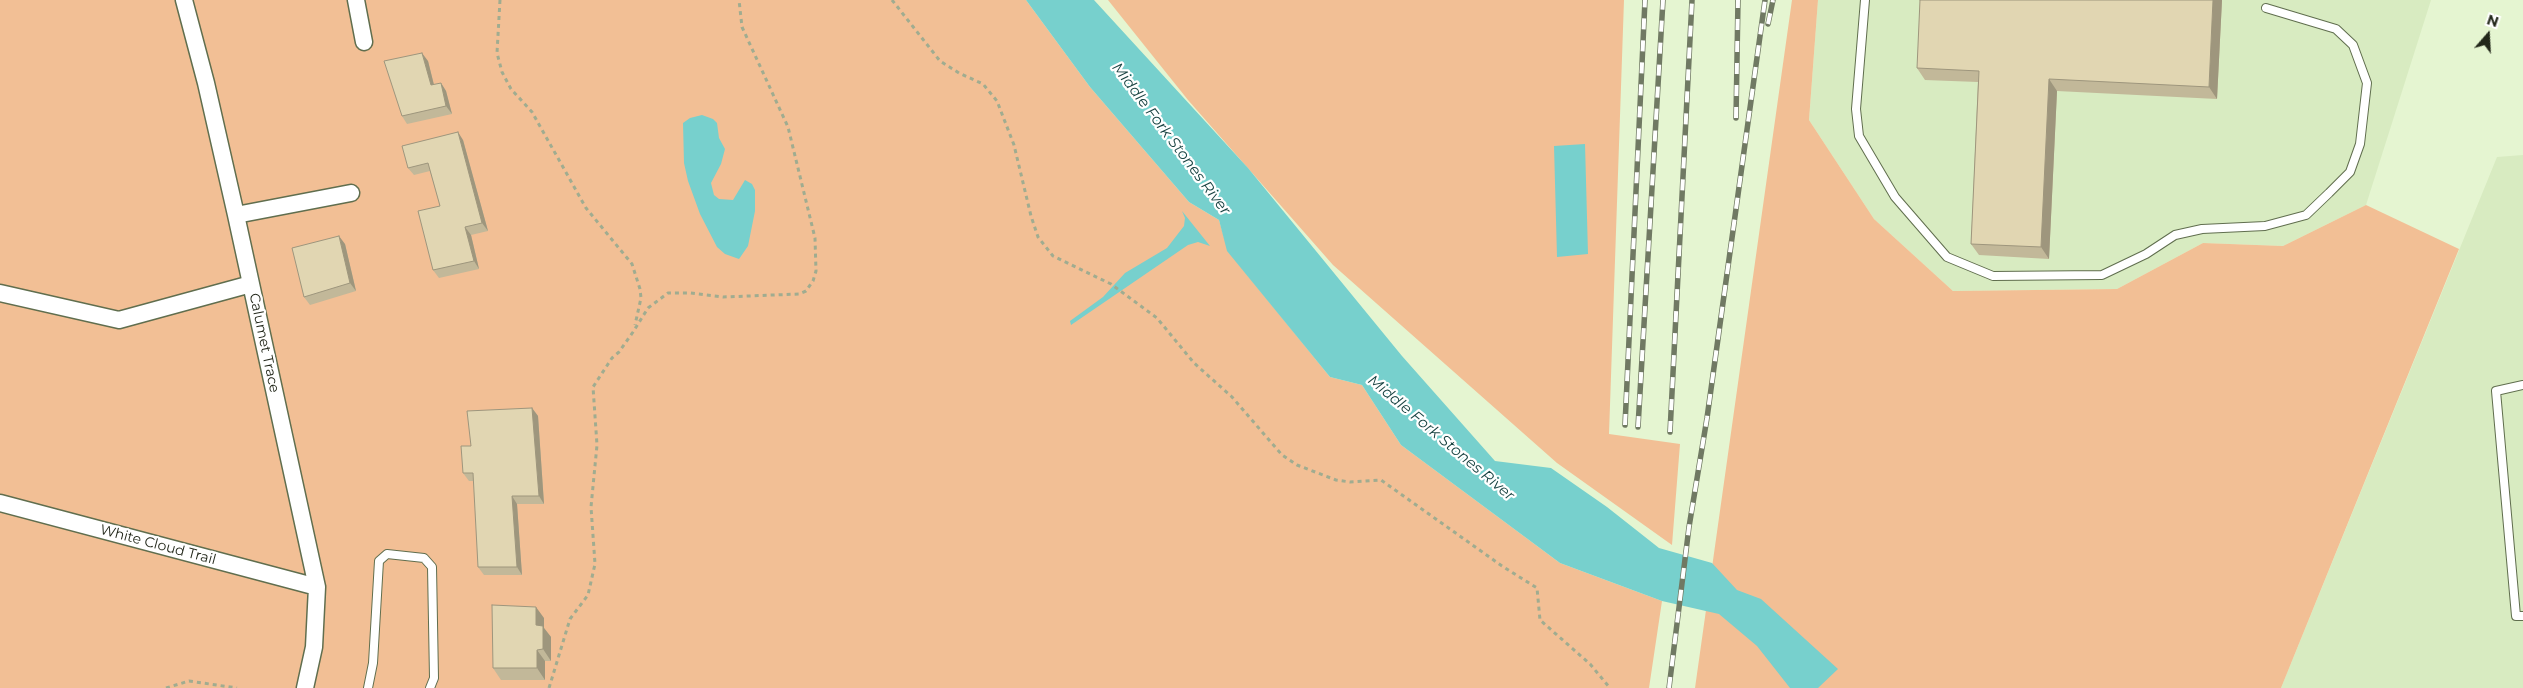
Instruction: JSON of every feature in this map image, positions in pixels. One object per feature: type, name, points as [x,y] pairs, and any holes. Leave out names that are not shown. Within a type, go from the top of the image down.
[{"type":"street","name":"Calumet Trace","points":[[184,0],[206,83],[252,284],[316,587],[314,647],[305,688]]},
{"type":"street","points":[[356,0],[364,42]]},
{"type":"street","points":[[236,214],[350,193]]},
{"type":"street","points":[[0,293],[119,320],[252,284]]},
{"type":"street","name":"White Cloud Trail","points":[[0,504],[316,587]]},
{"type":"lane","points":[[1865,0],[1856,109],[1859,136],[1895,197],[1947,257],[1993,276],[2102,275],[2146,254],[2175,235],[2202,229],[2265,226],[2306,215],[2329,193],[2350,172],[2360,144],[2367,83],[2353,45],[2336,29],[2266,8]]},
{"type":"lane","points":[[2523,385],[2496,391],[2516,616],[2523,616]]},
{"type":"lane","points":[[368,688],[373,663],[378,561],[387,554],[424,558],[432,567],[434,678],[430,688]]},
{"type":"path","points":[[500,0],[496,53],[502,72],[511,89],[532,112],[586,208],[632,264],[641,298],[633,332]]},
{"type":"path","points":[[549,688],[570,619],[588,595],[595,564],[594,526],[590,506],[597,445],[593,387],[648,308],[668,294],[690,293],[724,297],[792,295],[806,291],[813,281],[817,261],[815,238],[788,128],[742,27],[739,0]]},
{"type":"path","points":[[892,0],[940,61],[983,84],[997,100],[1014,145],[1031,216],[1043,246],[1053,256],[1111,284],[1158,318],[1177,339],[1194,363],[1232,398],[1282,455],[1297,465],[1336,480],[1350,482],[1381,480],[1502,566],[1537,588],[1540,620],[1590,664],[1610,688]]},
{"type":"path","points":[[166,688],[189,681],[237,688]]},
{"type":"shaded area","points":[[0,0],[1026,0],[1090,87],[1189,202],[1219,220],[1228,251],[1330,377],[1362,385],[1401,445],[1560,563],[1662,601],[1649,688],[0,688]]},
{"type":"shaded area","points":[[1108,0],[1624,0],[1609,434],[1680,444],[1672,545],[1557,463],[1333,265],[1188,100]]},
{"type":"shaded area","points":[[1792,0],[1818,0],[1809,120],[1874,219],[1953,291],[2117,289],[2203,243],[2283,246],[2366,205],[2459,249],[2281,688],[1695,688]]},
{"type":"shaded area","points":[[1818,0],[2431,0],[2366,205],[2283,246],[2203,243],[2117,289],[1953,291],[1874,219],[1809,120]]},
{"type":"shaded area","points":[[2523,155],[2523,688],[2281,688],[2497,157]]},
{"type":"water","name":"Middle Fork Stones River","points":[[1026,0],[1094,0],[1248,168],[1402,356],[1495,461],[1551,468],[1607,507],[1659,548],[1712,563],[1737,590],[1761,599],[1838,669],[1818,688],[1790,688],[1757,646],[1719,614],[1662,601],[1560,563],[1401,445],[1362,385],[1330,377],[1227,251],[1219,220],[1189,202],[1090,87]]},
{"type":"water","points":[[702,115],[713,119],[717,123],[719,138],[725,149],[721,164],[711,183],[714,195],[719,199],[733,200],[745,180],[752,184],[755,190],[755,211],[748,246],[739,259],[725,254],[717,247],[700,214],[688,181],[684,163],[683,123],[690,118]]},
{"type":"water","points":[[1585,144],[1588,254],[1557,257],[1554,146]]},
{"type":"water","points":[[1182,211],[1210,246],[1198,242],[1188,245],[1071,325],[1070,321],[1103,297],[1125,273],[1167,248],[1184,226],[1185,218]]},
{"type":"building","points":[[1920,0],[2213,0],[2209,87],[2049,79],[2041,247],[1971,244],[1979,71],[1917,68]]},
{"type":"building","points":[[422,53],[431,85],[441,83],[446,106],[402,116],[384,61]]},
{"type":"building","points":[[458,132],[482,223],[465,227],[474,261],[433,270],[418,211],[440,206],[428,163],[408,168],[402,146]]},
{"type":"building","points":[[339,236],[350,283],[304,297],[292,248]]},
{"type":"building","points":[[532,408],[539,496],[512,496],[517,567],[478,567],[473,473],[463,473],[461,446],[471,446],[467,411]]},
{"type":"building","points":[[492,605],[536,607],[536,625],[543,626],[543,649],[537,650],[537,668],[493,668]]},
{"type":"railway","points":[[1625,425],[1645,0]]},
{"type":"railway","points":[[1638,427],[1663,0]]},
{"type":"railway","points":[[1670,432],[1692,0]]},
{"type":"railway","points":[[1736,118],[1738,0]]},
{"type":"railway","points":[[1669,688],[1689,527],[1707,418],[1765,0]]},
{"type":"railway","points":[[1768,24],[1773,0]]}]
